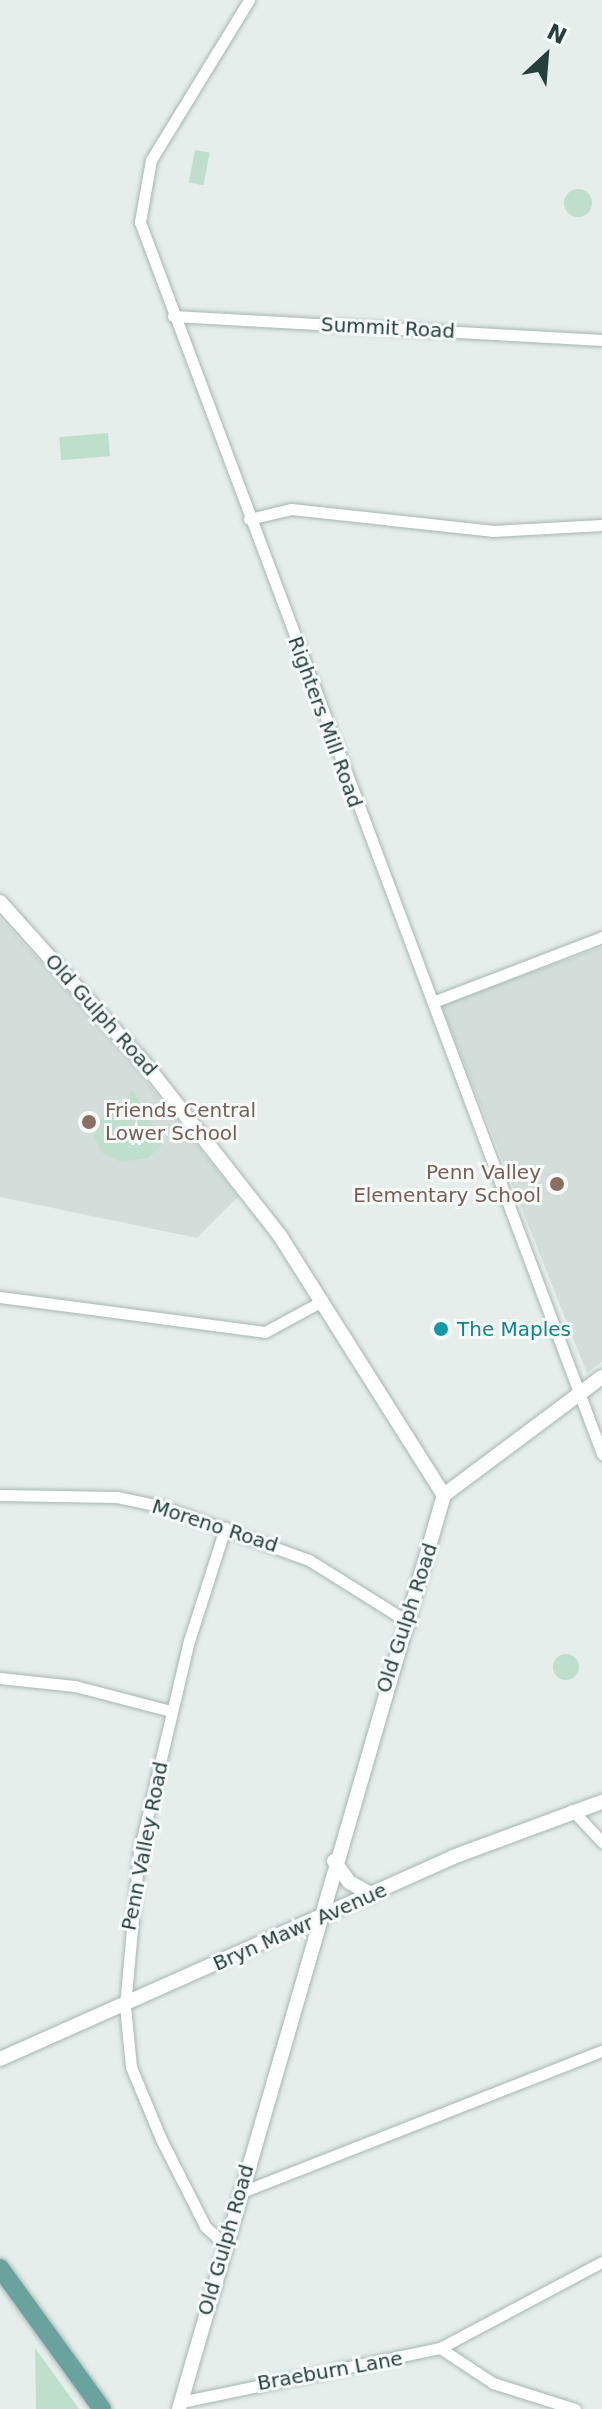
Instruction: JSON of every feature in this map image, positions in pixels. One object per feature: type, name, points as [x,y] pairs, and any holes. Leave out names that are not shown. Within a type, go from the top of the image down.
[{"type":"main road","points":[[0,2268],[102,2409]]},
{"type":"street","name":"Righters Mill Road","points":[[249,0],[151,160],[140,222],[249,519],[582,1391],[602,1454]]},
{"type":"street","name":"Summit Road","points":[[173,316],[602,340]]},
{"type":"street","points":[[249,519],[291,509],[492,531],[602,525]]},
{"type":"street","name":"Old Gulph Road","points":[[0,902],[155,1076],[322,1301],[444,1495],[410,1623],[317,1919],[180,2406]]},
{"type":"street","points":[[433,1002],[602,937]]},
{"type":"street","points":[[0,1297],[265,1332],[322,1301]]},
{"type":"street","points":[[444,1495],[602,1377]]},
{"type":"street","name":"Moreno Road","points":[[0,1495],[117,1497],[225,1528],[309,1560],[410,1623]]},
{"type":"street","name":"Penn Valley Road","points":[[224,2244],[205,2226],[155,2125],[131,2067],[125,2006],[139,1852],[171,1711],[225,1528]]},
{"type":"street","points":[[0,1678],[75,1686],[171,1711]]},
{"type":"street","name":"Bryn Mawr Avenue","points":[[0,2059],[372,1895],[572,1810],[602,1802]]},
{"type":"street","points":[[572,1810],[602,1842]]},
{"type":"street","points":[[334,1861],[349,1882],[372,1895]]},
{"type":"street","points":[[239,2193],[602,2051]]},
{"type":"street","name":"Braeburn Lane","points":[[180,2406],[440,2348],[602,2262]]},
{"type":"street","points":[[440,2348],[493,2383],[575,2409]]},
{"type":"shaded area","name":"Friends Central Lower School","points":[[0,918],[119,1047],[238,1197],[197,1238],[0,1197]]},
{"type":"shaded area","name":"Penn Valley Elementary School","points":[[602,947],[602,1362],[587,1373],[441,1005]]},
{"type":"green space","points":[[195,150],[210,153],[203,185],[189,182]]},
{"type":"green space","points":[[578,189],[588,193],[592,203],[588,213],[578,217],[568,213],[564,203],[568,193]]},
{"type":"green space","points":[[108,433],[110,456],[61,460],[59,437]]},
{"type":"green space","points":[[132,1089],[163,1143],[148,1158],[121,1162],[101,1152],[90,1126],[125,1105]]},
{"type":"green space","points":[[566,1654],[575,1658],[579,1667],[575,1676],[566,1680],[557,1676],[553,1667],[557,1658]]},
{"type":"green space","points":[[35,2348],[79,2409],[36,2409]]},
{"type":"place","name":"Friends Central Lower School","points":[[89,1122]]},
{"type":"place","name":"Penn Valley Elementary School","points":[[557,1184]]},
{"type":"place","name":"The Maples","points":[[441,1329]]}]
